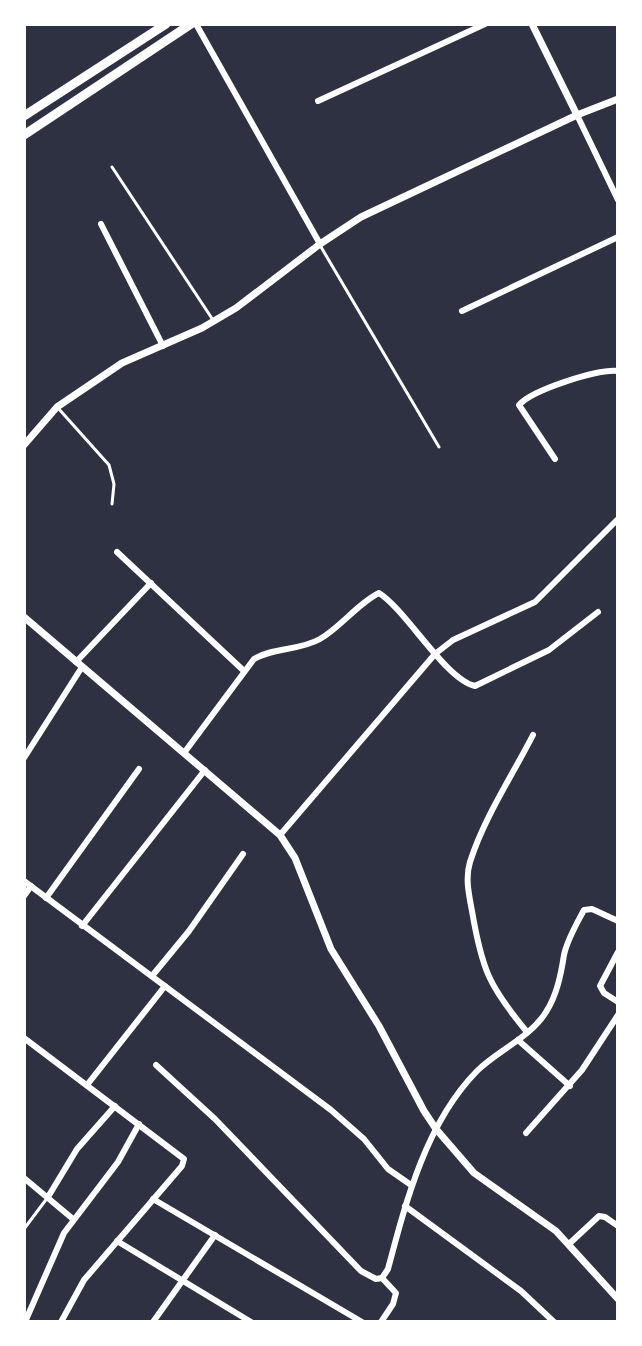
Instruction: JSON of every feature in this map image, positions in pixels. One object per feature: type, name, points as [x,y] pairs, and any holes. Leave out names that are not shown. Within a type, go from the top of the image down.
[{"type":"main road","points":[[24,116],[166,24]]},
{"type":"main road","points":[[24,135],[193,24]]},
{"type":"main road","points":[[154,31],[161,43]]},
{"type":"street","points":[[193,24],[320,244]]},
{"type":"street","points":[[318,101],[485,24]]},
{"type":"street","points":[[532,24],[618,200]]},
{"type":"street","points":[[24,445],[57,407],[122,363],[163,346],[236,308],[361,217],[577,115],[618,99]]},
{"type":"street","points":[[101,224],[163,346]]},
{"type":"street","points":[[462,311],[618,237]]},
{"type":"street","points":[[555,459],[519,405],[528,398],[587,376],[618,371]]},
{"type":"street","points":[[280,835],[435,654],[453,640],[535,602],[618,519]]},
{"type":"street","points":[[117,552],[244,671]]},
{"type":"street","points":[[24,758],[79,665],[151,583]]},
{"type":"street","points":[[184,753],[254,659],[269,652],[318,640],[379,593],[435,654],[465,682],[475,686],[549,650],[598,612]]},
{"type":"street","points":[[24,617],[280,835],[295,858],[331,949],[379,1026],[436,1129],[474,1173],[535,1214],[569,1244],[615,1296]]},
{"type":"street","points":[[527,1032],[487,977],[479,953],[468,877],[470,862],[486,827],[533,735]]},
{"type":"street","points":[[46,898],[139,769]]},
{"type":"street","points":[[82,926],[205,770]]},
{"type":"street","points":[[152,976],[189,931],[243,854]]},
{"type":"street","points":[[24,881],[331,1110],[364,1139],[388,1169],[411,1185]]},
{"type":"street","points":[[24,896],[31,886]]},
{"type":"street","points":[[156,1065],[215,1119],[361,1271],[376,1279],[382,1278],[388,1269],[411,1185],[436,1129],[479,1069],[518,1040],[548,1010],[562,974],[567,945],[584,910],[592,909],[618,921]]},
{"type":"street","points":[[618,952],[600,986],[604,993],[618,1002]]},
{"type":"street","points":[[87,1085],[165,986]]},
{"type":"street","points":[[526,1133],[570,1086],[618,1015]]},
{"type":"street","points":[[24,1038],[184,1159],[182,1166],[74,1296],[61,1322]]},
{"type":"street","points":[[518,1040],[570,1086]]},
{"type":"street","points":[[48,1197],[77,1149],[115,1106]]},
{"type":"street","points":[[25,1322],[64,1233],[104,1182],[139,1124]]},
{"type":"street","points":[[24,1178],[73,1219]]},
{"type":"street","points":[[153,1199],[362,1322]]},
{"type":"street","points":[[405,1206],[511,1284],[554,1322]]},
{"type":"street","points":[[569,1244],[599,1216],[618,1226]]},
{"type":"street","points":[[153,1322],[215,1235]]},
{"type":"street","points":[[117,1241],[251,1322]]},
{"type":"street","points":[[381,1322],[396,1293],[382,1278]]},
{"type":"street","points":[[615,1296],[618,1284]]},
{"type":"lane","points":[[112,167],[214,321]]},
{"type":"lane","points":[[320,244],[439,447]]},
{"type":"lane","points":[[57,407],[109,465],[114,484],[112,504]]},
{"type":"lane","points":[[24,1229],[48,1197]]}]
